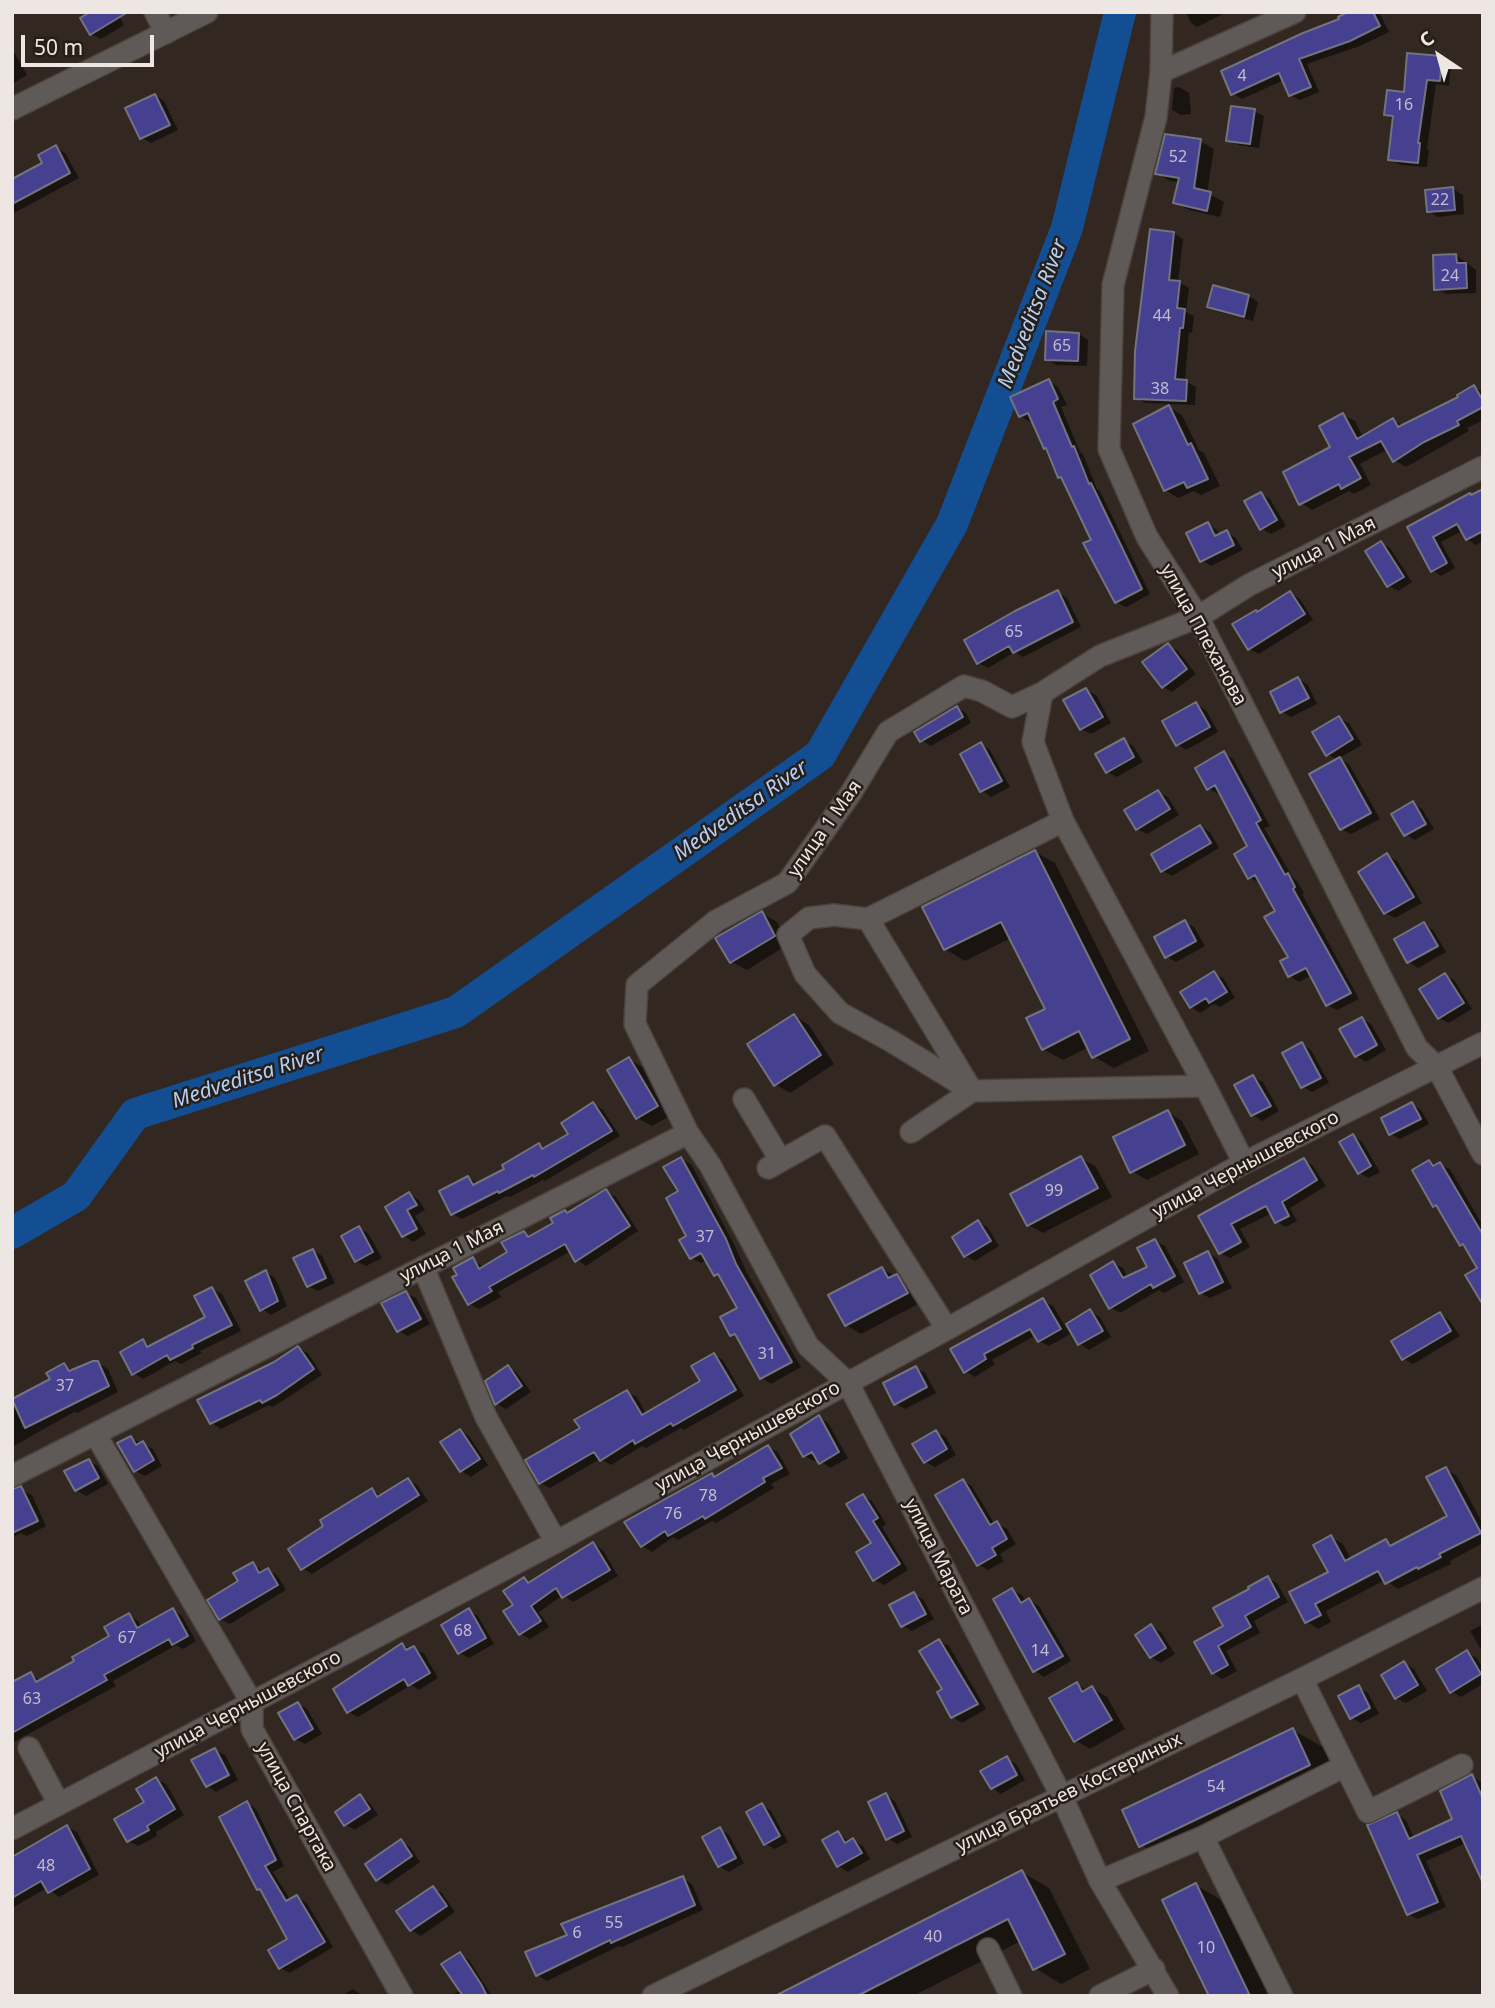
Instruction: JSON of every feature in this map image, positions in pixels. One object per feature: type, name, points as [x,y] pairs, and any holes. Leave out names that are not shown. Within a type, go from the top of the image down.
[{"type":"street","points":[[155,12],[166,33]]},
{"type":"street","points":[[12,109],[207,12]]},
{"type":"street","name":"улица Плеханова","points":[[1161,12],[1161,72],[1156,117],[1113,285],[1109,449],[1147,537],[1198,617],[1417,1048],[1437,1067],[1483,1154]]},
{"type":"street","points":[[1161,72],[1295,12]]},
{"type":"street","name":"улица 1 Мая","points":[[12,1476],[688,1133],[635,1024],[637,985],[716,921],[787,883],[851,793],[888,732],[964,686],[982,691],[1012,707],[1042,693],[1100,656],[1198,617],[1250,585],[1483,467]]},
{"type":"street","points":[[1042,693],[1033,742],[1063,821],[1244,1163]]},
{"type":"street","points":[[972,1091],[840,1013],[805,974],[788,934],[809,918],[834,915],[868,919],[1063,821]]},
{"type":"street","points":[[868,919],[972,1091]]},
{"type":"street","name":"улица Чернышевского","points":[[12,1829],[556,1542],[1244,1163],[1483,1043]]},
{"type":"street","points":[[911,1132],[972,1091],[1205,1086]]},
{"type":"street","points":[[744,1099],[774,1164],[825,1136],[947,1329]]},
{"type":"street","name":"улица Марата","points":[[688,1133],[710,1166],[808,1346],[848,1383],[1062,1797],[1100,1881],[1168,1996]]},
{"type":"street","points":[[424,1267],[486,1417],[556,1542]]},
{"type":"street","name":"улица Спартака","points":[[96,1435],[252,1703],[252,1729],[402,1996]]},
{"type":"street","name":"улица Братьев Костериных","points":[[653,1996],[1483,1588]]},
{"type":"street","points":[[1302,1679],[1368,1812],[1462,1765]]},
{"type":"street","points":[[29,1748],[59,1804]]},
{"type":"street","points":[[1100,1881],[1203,1837],[1345,1766]]},
{"type":"street","points":[[1203,1837],[1282,1996]]},
{"type":"street","points":[[988,1949],[1012,1996]]},
{"type":"street","points":[[1100,1996],[1154,1969]]},
{"type":"building","points":[[90,12],[128,12],[90,35],[80,18]]},
{"type":"building","points":[[1348,12],[1373,12],[1380,26],[1350,41],[1299,59],[1311,87],[1289,96],[1279,73],[1231,95],[1221,71],[1339,19],[1338,17]]},
{"type":"building","points":[[1407,53],[1442,56],[1440,81],[1427,80],[1418,143],[1418,163],[1388,160],[1393,116],[1384,115],[1387,90],[1404,92]]},
{"type":"building","points":[[155,94],[170,125],[140,139],[125,108]]},
{"type":"building","points":[[1231,106],[1255,109],[1250,144],[1226,141]]},
{"type":"building","points":[[1165,134],[1201,139],[1194,188],[1211,192],[1207,211],[1173,203],[1179,178],[1155,174]]},
{"type":"building","points":[[56,145],[70,173],[12,204],[12,179],[42,163],[38,155]]},
{"type":"building","points":[[1453,187],[1455,210],[1427,212],[1425,190]]},
{"type":"building","points":[[1150,229],[1174,232],[1169,280],[1180,281],[1177,308],[1185,309],[1183,328],[1180,328],[1175,379],[1187,380],[1186,401],[1134,399],[1135,351]]},
{"type":"building","points":[[1456,254],[1457,263],[1466,263],[1467,288],[1434,290],[1433,255]]},
{"type":"building","points":[[1213,285],[1249,295],[1244,317],[1207,307]]},
{"type":"building","points":[[1046,331],[1079,333],[1078,361],[1045,360]]},
{"type":"building","points":[[1049,379],[1058,399],[1053,402],[1072,447],[1074,446],[1089,484],[1091,483],[1142,589],[1115,603],[1083,543],[1091,540],[1061,477],[1058,478],[1028,413],[1019,417],[1010,397]]},
{"type":"building","points":[[1474,385],[1483,401],[1483,407],[1457,421],[1459,425],[1424,442],[1393,462],[1381,441],[1349,457],[1361,478],[1341,489],[1339,484],[1299,505],[1283,472],[1330,447],[1319,426],[1343,413],[1357,439],[1393,418],[1398,427],[1458,397],[1457,395]]},
{"type":"building","points":[[1169,405],[1208,479],[1187,488],[1184,482],[1164,491],[1133,424]]},
{"type":"building","points":[[1483,489],[1483,531],[1466,540],[1457,524],[1433,537],[1447,563],[1431,572],[1407,527],[1470,493],[1471,495]]},
{"type":"building","points":[[1261,492],[1277,520],[1260,530],[1244,501]]},
{"type":"building","points":[[1208,522],[1215,536],[1227,530],[1234,545],[1200,562],[1186,533]]},
{"type":"building","points":[[1381,541],[1404,577],[1387,587],[1365,551]]},
{"type":"building","points":[[1058,590],[1073,622],[1013,653],[1009,646],[977,664],[964,640]]},
{"type":"building","points":[[1290,591],[1305,614],[1248,650],[1232,624]]},
{"type":"building","points":[[1168,643],[1187,669],[1162,688],[1142,662]]},
{"type":"building","points":[[1298,677],[1309,698],[1280,713],[1270,692]]},
{"type":"building","points":[[1086,688],[1103,717],[1080,730],[1063,700]]},
{"type":"building","points":[[1196,702],[1210,727],[1176,746],[1162,721]]},
{"type":"building","points":[[957,706],[963,717],[920,742],[914,732]]},
{"type":"building","points":[[1339,716],[1353,739],[1326,756],[1312,732]]},
{"type":"building","points":[[1124,738],[1134,757],[1106,773],[1095,754]]},
{"type":"building","points":[[981,742],[1002,781],[980,792],[960,754]]},
{"type":"building","points":[[1224,751],[1261,820],[1256,823],[1285,875],[1288,873],[1295,887],[1293,889],[1351,993],[1326,1006],[1306,968],[1288,977],[1280,961],[1288,957],[1264,917],[1275,911],[1255,875],[1248,879],[1234,854],[1247,846],[1215,785],[1207,790],[1195,768]]},
{"type":"building","points":[[1340,757],[1371,813],[1340,830],[1309,774]]},
{"type":"building","points":[[1158,790],[1170,809],[1136,830],[1124,810]]},
{"type":"building","points":[[1413,801],[1426,824],[1404,836],[1391,814]]},
{"type":"building","points":[[1200,825],[1211,843],[1161,872],[1151,854]]},
{"type":"building","points":[[1035,850],[1130,1039],[1092,1058],[1079,1031],[1042,1050],[1026,1018],[1045,1009],[1001,922],[944,950],[922,907]]},
{"type":"building","points":[[1387,853],[1414,897],[1384,914],[1358,872]]},
{"type":"building","points":[[762,911],[775,936],[730,963],[715,938]]},
{"type":"building","points":[[1185,920],[1196,941],[1165,958],[1154,937]]},
{"type":"building","points":[[1424,922],[1438,946],[1407,963],[1394,939]]},
{"type":"building","points":[[1214,971],[1227,992],[1209,1003],[1206,998],[1190,1008],[1180,992]]},
{"type":"building","points":[[1445,973],[1464,1003],[1438,1019],[1419,989]]},
{"type":"building","points":[[794,1014],[821,1055],[774,1086],[747,1044]]},
{"type":"building","points":[[1362,1017],[1377,1045],[1355,1057],[1339,1029]]},
{"type":"building","points":[[1302,1042],[1321,1078],[1301,1088],[1282,1053]]},
{"type":"building","points":[[629,1057],[658,1106],[636,1119],[607,1070]]},
{"type":"building","points":[[1253,1075],[1271,1106],[1251,1116],[1234,1085]]},
{"type":"building","points":[[593,1102],[612,1131],[534,1177],[533,1175],[499,1193],[498,1191],[451,1215],[439,1191],[468,1176],[473,1185],[504,1169],[502,1165],[539,1143],[542,1149],[568,1134],[561,1123]]},
{"type":"building","points":[[1412,1102],[1421,1119],[1389,1135],[1381,1118]]},
{"type":"building","points":[[1168,1110],[1185,1145],[1130,1173],[1113,1137]]},
{"type":"building","points":[[1353,1134],[1371,1166],[1358,1174],[1339,1142]]},
{"type":"building","points":[[1081,1156],[1098,1188],[1027,1226],[1010,1194]]},
{"type":"building","points":[[681,1157],[726,1239],[736,1264],[792,1362],[760,1379],[735,1334],[730,1336],[720,1317],[737,1308],[718,1274],[714,1276],[701,1253],[690,1259],[679,1240],[686,1236],[666,1198],[678,1191],[663,1167]]},
{"type":"building","points":[[1304,1158],[1317,1180],[1282,1202],[1289,1216],[1275,1223],[1266,1206],[1231,1224],[1241,1242],[1219,1254],[1198,1216]]},
{"type":"building","points":[[1429,1160],[1433,1166],[1440,1162],[1483,1235],[1483,1305],[1465,1275],[1477,1268],[1463,1244],[1460,1246],[1436,1205],[1433,1207],[1412,1170]]},
{"type":"building","points":[[606,1189],[630,1226],[575,1262],[565,1244],[489,1287],[492,1291],[468,1305],[452,1277],[457,1275],[453,1268],[473,1257],[479,1269],[507,1252],[501,1242],[524,1231],[528,1237],[553,1223],[550,1218],[565,1210],[567,1213]]},
{"type":"building","points":[[409,1192],[417,1205],[407,1210],[417,1229],[402,1237],[385,1207]]},
{"type":"building","points":[[978,1220],[991,1241],[964,1257],[952,1237]]},
{"type":"building","points":[[359,1226],[373,1252],[355,1262],[341,1236]]},
{"type":"building","points":[[1155,1239],[1175,1276],[1153,1288],[1151,1284],[1109,1309],[1090,1275],[1113,1261],[1123,1278],[1147,1267],[1137,1248]]},
{"type":"building","points":[[313,1249],[326,1278],[307,1287],[293,1258]]},
{"type":"building","points":[[1208,1251],[1223,1282],[1199,1294],[1184,1263]]},
{"type":"building","points":[[882,1267],[888,1278],[897,1274],[908,1293],[845,1326],[828,1295]]},
{"type":"building","points":[[266,1270],[278,1301],[260,1311],[245,1281]]},
{"type":"building","points":[[212,1287],[232,1325],[192,1345],[193,1348],[170,1360],[167,1355],[132,1375],[120,1352],[143,1339],[147,1347],[205,1317],[194,1296]]},
{"type":"building","points":[[406,1291],[421,1319],[397,1332],[381,1303]]},
{"type":"building","points":[[1043,1298],[1061,1329],[1038,1342],[1030,1329],[984,1354],[986,1359],[964,1373],[950,1349]]},
{"type":"building","points":[[1090,1309],[1103,1331],[1078,1345],[1066,1324]]},
{"type":"building","points":[[1440,1312],[1451,1331],[1402,1360],[1391,1341]]},
{"type":"building","points":[[298,1346],[314,1369],[262,1403],[260,1400],[210,1424],[197,1400],[274,1362]]},
{"type":"building","points":[[714,1353],[736,1390],[673,1426],[671,1423],[635,1444],[633,1440],[600,1461],[594,1452],[539,1484],[525,1460],[580,1428],[574,1420],[627,1390],[642,1415],[700,1381],[691,1366]]},
{"type":"building","points":[[98,1361],[109,1386],[25,1428],[12,1399],[50,1379],[46,1373],[64,1363],[69,1371]]},
{"type":"building","points":[[508,1365],[522,1386],[495,1405],[485,1381]]},
{"type":"building","points":[[916,1366],[927,1387],[894,1405],[883,1383]]},
{"type":"building","points":[[819,1415],[839,1452],[819,1464],[812,1452],[803,1457],[790,1434]]},
{"type":"building","points":[[460,1429],[480,1459],[460,1472],[440,1442]]},
{"type":"building","points":[[936,1430],[947,1449],[924,1463],[912,1444]]},
{"type":"building","points":[[131,1436],[136,1445],[143,1441],[154,1460],[134,1472],[117,1443]]},
{"type":"building","points":[[768,1445],[782,1468],[763,1478],[765,1482],[705,1519],[703,1516],[668,1536],[665,1531],[641,1547],[624,1522],[712,1473],[714,1477]]},
{"type":"building","points":[[89,1459],[99,1478],[75,1491],[64,1471]]},
{"type":"building","points":[[1446,1467],[1481,1533],[1439,1554],[1441,1557],[1385,1584],[1378,1571],[1315,1604],[1321,1615],[1305,1623],[1289,1592],[1328,1572],[1313,1545],[1331,1535],[1345,1561],[1386,1539],[1390,1546],[1447,1516],[1426,1477]]},
{"type":"building","points":[[408,1478],[419,1495],[301,1570],[288,1549],[323,1526],[320,1520],[372,1488],[377,1497]]},
{"type":"building","points":[[963,1479],[990,1525],[997,1521],[1007,1539],[992,1548],[996,1555],[977,1566],[935,1495]]},
{"type":"building","points":[[21,1486],[38,1521],[12,1533],[12,1489]]},
{"type":"building","points":[[863,1494],[878,1518],[873,1521],[900,1564],[873,1581],[856,1552],[871,1543],[846,1504]]},
{"type":"building","points":[[593,1542],[610,1570],[562,1598],[556,1588],[531,1606],[541,1621],[519,1635],[503,1611],[513,1605],[503,1591],[524,1577],[528,1583]]},
{"type":"building","points":[[253,1562],[259,1573],[268,1568],[278,1585],[219,1620],[207,1600],[238,1581],[233,1573]]},
{"type":"building","points":[[1268,1576],[1279,1597],[1245,1616],[1251,1627],[1218,1646],[1228,1665],[1212,1674],[1194,1642],[1223,1626],[1213,1608]]},
{"type":"building","points":[[1012,1588],[1021,1603],[1029,1598],[1063,1656],[1033,1672],[993,1599]]},
{"type":"building","points":[[914,1592],[926,1614],[901,1627],[889,1605]]},
{"type":"building","points":[[173,1608],[188,1636],[172,1645],[169,1639],[104,1675],[107,1680],[12,1733],[12,1682],[31,1672],[36,1682],[74,1661],[72,1657],[109,1636],[104,1627],[129,1613],[137,1628]]},
{"type":"building","points":[[469,1608],[486,1638],[458,1654],[441,1625]]},
{"type":"building","points":[[1151,1624],[1166,1648],[1150,1658],[1135,1635]]},
{"type":"building","points":[[939,1639],[978,1704],[951,1718],[937,1692],[942,1689],[919,1651]]},
{"type":"building","points":[[402,1643],[406,1650],[414,1646],[430,1673],[408,1686],[404,1679],[347,1713],[333,1689]]},
{"type":"building","points":[[1467,1650],[1481,1674],[1450,1693],[1436,1669]]},
{"type":"building","points":[[1404,1661],[1418,1685],[1395,1699],[1381,1675]]},
{"type":"building","points":[[1077,1682],[1082,1692],[1092,1686],[1112,1720],[1074,1742],[1049,1698]]},
{"type":"building","points":[[1359,1685],[1370,1708],[1350,1719],[1338,1696]]},
{"type":"building","points":[[298,1702],[313,1729],[294,1740],[278,1713]]},
{"type":"building","points":[[1293,1728],[1310,1765],[1139,1847],[1122,1810]]},
{"type":"building","points":[[215,1748],[229,1775],[206,1787],[191,1760]]},
{"type":"building","points":[[1007,1756],[1017,1775],[991,1789],[980,1771]]},
{"type":"building","points":[[1472,1774],[1483,1799],[1483,1883],[1461,1836],[1417,1855],[1438,1902],[1407,1915],[1367,1825],[1397,1812],[1409,1839],[1452,1819],[1440,1791]]},
{"type":"building","points":[[156,1777],[175,1809],[147,1826],[149,1830],[127,1842],[114,1819],[144,1802],[136,1789]]},
{"type":"building","points":[[886,1793],[904,1831],[886,1840],[868,1802]]},
{"type":"building","points":[[360,1794],[370,1809],[344,1826],[335,1812]]},
{"type":"building","points":[[247,1801],[276,1860],[265,1866],[286,1901],[297,1895],[325,1942],[279,1969],[268,1950],[287,1939],[260,1889],[257,1890],[219,1817]]},
{"type":"building","points":[[762,1803],[780,1836],[764,1845],[746,1812]]},
{"type":"building","points":[[67,1825],[90,1869],[48,1893],[41,1881],[12,1898],[12,1857]]},
{"type":"building","points":[[720,1827],[736,1858],[718,1867],[702,1837]]},
{"type":"building","points":[[838,1831],[845,1843],[853,1838],[862,1853],[837,1867],[822,1840]]},
{"type":"building","points":[[401,1839],[412,1856],[376,1881],[365,1864]]},
{"type":"building","points":[[1022,1870],[1065,1954],[1033,1970],[1008,1919],[857,1996],[775,1996]]},
{"type":"building","points":[[683,1876],[695,1905],[611,1943],[610,1940],[536,1976],[525,1952],[567,1935],[561,1924]]},
{"type":"building","points":[[1196,1883],[1250,1996],[1209,1996],[1162,1900]]},
{"type":"building","points":[[433,1886],[447,1906],[410,1931],[396,1911]]},
{"type":"building","points":[[460,1952],[487,1996],[463,1996],[441,1964]]},
{"type":"waterway","name":"Medveditsa River","points":[[12,1233],[76,1196],[135,1114],[456,1012],[820,755],[952,524],[1067,228],[1120,12]]}]
